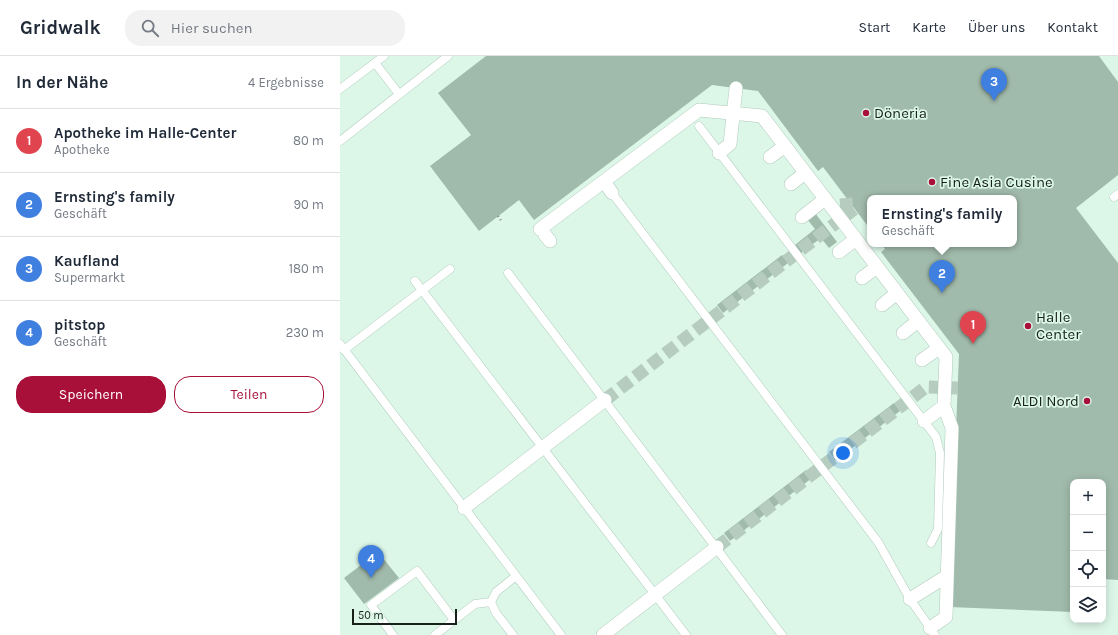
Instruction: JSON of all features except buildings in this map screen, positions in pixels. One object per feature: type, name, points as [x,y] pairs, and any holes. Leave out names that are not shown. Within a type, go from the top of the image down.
[{"type":"street","points":[[719,153],[730,144],[733,114],[738,91]]},
{"type":"street","points":[[545,235],[604,181],[699,110],[762,116],[946,357],[944,406],[952,428],[945,454],[944,496],[950,530],[946,617],[933,632]]},
{"type":"street","points":[[770,157],[785,146]]},
{"type":"street","points":[[790,184],[805,173]]},
{"type":"street","points":[[604,181],[612,193]]},
{"type":"street","points":[[802,217],[826,199]]},
{"type":"street","points":[[839,252],[856,239]]},
{"type":"street","points":[[862,278],[877,267]]},
{"type":"street","points":[[882,305],[897,293]]},
{"type":"street","points":[[903,333],[918,321]]},
{"type":"street","points":[[922,360],[939,348]]},
{"type":"street","points":[[464,508],[604,400]]},
{"type":"street","points":[[924,421],[944,406]]},
{"type":"street","points":[[602,635],[717,547]]},
{"type":"street","points":[[910,599],[947,576]]},
{"type":"lane","points":[[340,89],[384,56]]},
{"type":"lane","points":[[340,141],[448,56]]},
{"type":"lane","points":[[375,63],[399,94]]},
{"type":"lane","points":[[699,126],[924,421],[936,437],[945,454]]},
{"type":"lane","points":[[612,193],[878,542],[910,599],[933,632]]},
{"type":"lane","points":[[450,269],[342,347],[561,635]]},
{"type":"lane","points":[[508,272],[782,635]]},
{"type":"lane","points":[[415,281],[686,635]]},
{"type":"lane","points":[[931,543],[938,529],[944,496]]},
{"type":"lane","points":[[393,635],[371,606],[417,571],[454,620]]},
{"type":"lane","points":[[491,602],[496,592],[516,576]]},
{"type":"lane","points":[[435,635],[475,604],[491,602]]},
{"type":"lane","points":[[491,602],[496,613],[513,635]]},
{"type":"path","points":[[498,216],[502,222]]},
{"type":"tunnel","points":[[846,198],[847,214]]},
{"type":"tunnel","points":[[605,400],[854,209]]},
{"type":"tunnel","points":[[717,547],[926,387],[958,388]]},
{"type":"place","name":"Kaufland","points":[[994,101]]},
{"type":"place","name":"Döneria","points":[[866,113]]},
{"type":"place","name":"Fine Asia Cusine","points":[[932,182]]},
{"type":"place","name":"Ernsting's family","points":[[942,293]]},
{"type":"place","name":"Halle Center","points":[[1028,326]]},
{"type":"place","name":"Apotheke im Halle-Center","points":[[973,344]]},
{"type":"place","name":"ALDI Nord","points":[[1087,401]]},
{"type":"place","name":"pitstop","points":[[371,578]]}]
